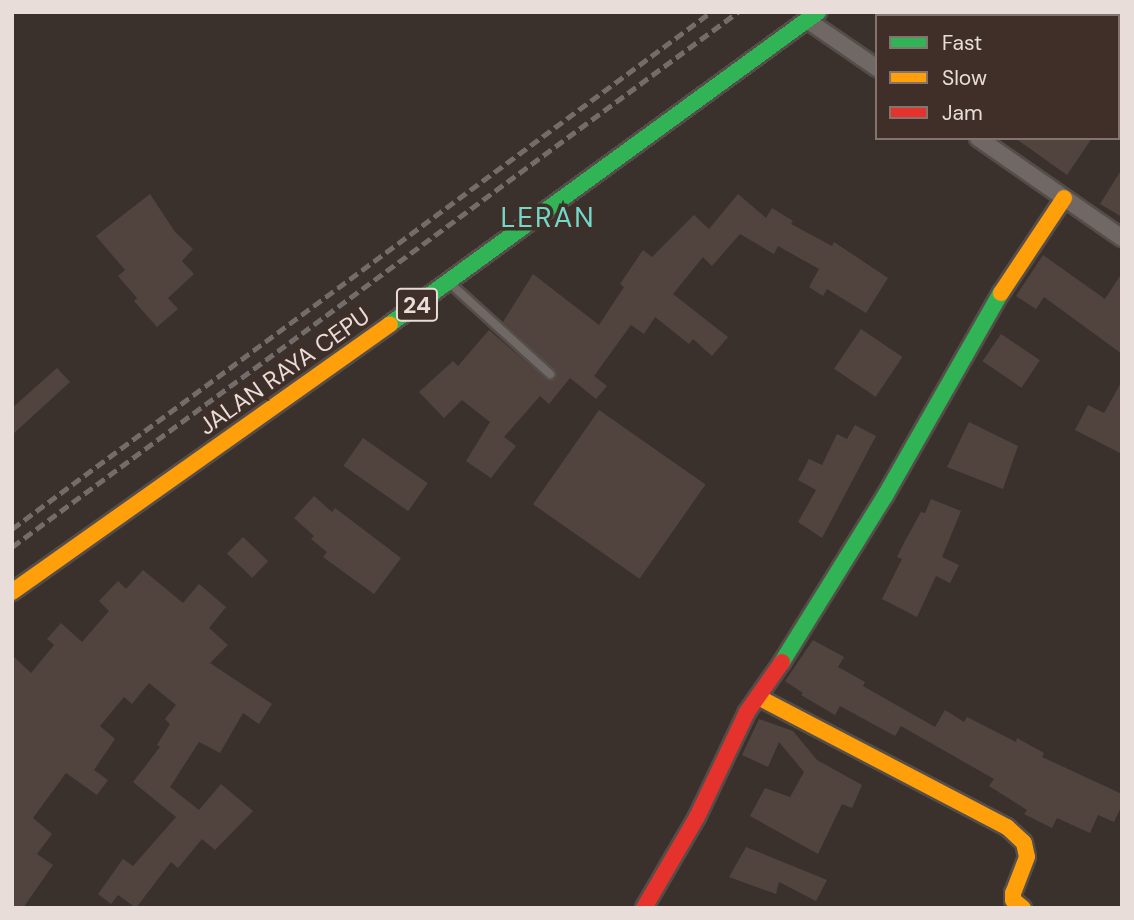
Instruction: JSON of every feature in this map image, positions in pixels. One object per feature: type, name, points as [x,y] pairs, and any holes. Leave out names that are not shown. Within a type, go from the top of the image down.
[{"type":"main road","name":"JALAN RAYA CEPU","points":[[12,592],[449,282],[812,16]]},
{"type":"main road","points":[[643,908],[697,817],[747,712],[886,496],[996,300],[1064,198]]},
{"type":"main road","points":[[758,696],[1007,827],[1024,843],[1027,857],[1013,893],[1013,900],[1023,908]]},
{"type":"street","points":[[812,16],[875,66]]},
{"type":"street","points":[[981,140],[1122,238]]},
{"type":"lane","points":[[449,282],[550,374]]},
{"type":"building","points":[[1018,140],[1091,140],[1067,175]]},
{"type":"building","points":[[1122,169],[1122,217],[1100,204]]},
{"type":"building","points":[[150,194],[175,232],[193,249],[182,261],[194,274],[168,298],[178,309],[157,327],[134,301],[137,298],[118,276],[125,270],[96,236]]},
{"type":"building","points":[[738,194],[766,218],[772,208],[793,221],[791,224],[832,246],[834,242],[888,278],[866,313],[827,289],[823,296],[809,287],[819,269],[778,246],[774,254],[740,234],[712,266],[703,257],[673,294],[728,337],[712,356],[693,339],[689,344],[655,317],[644,334],[631,325],[594,376],[607,386],[596,399],[570,378],[549,404],[540,396],[504,437],[516,446],[491,478],[466,461],[490,422],[462,400],[444,418],[419,392],[453,361],[458,366],[489,330],[546,379],[554,379],[554,369],[503,322],[533,274],[599,325],[624,287],[620,284],[643,250],[652,257],[694,215],[709,229]]},
{"type":"building","points":[[1043,255],[1105,299],[1122,273],[1122,354],[1044,297],[1036,309],[1016,296]]},
{"type":"building","points":[[861,329],[902,357],[876,397],[834,369]]},
{"type":"building","points":[[1001,334],[1040,360],[1022,388],[983,361]]},
{"type":"building","points":[[57,368],[70,382],[12,435],[12,408]]},
{"type":"building","points":[[1122,381],[1122,454],[1075,430],[1088,405],[1104,413]]},
{"type":"building","points":[[599,410],[705,485],[640,579],[533,504]]},
{"type":"building","points":[[969,422],[1018,446],[1003,489],[947,467]]},
{"type":"building","points":[[855,425],[876,436],[822,538],[798,522],[816,490],[798,480],[809,459],[822,465],[837,434],[847,439]]},
{"type":"building","points":[[363,438],[428,483],[408,511],[343,466]]},
{"type":"building","points":[[314,496],[332,512],[335,508],[401,558],[374,594],[323,557],[327,552],[311,539],[314,536],[294,518]]},
{"type":"building","points":[[931,499],[961,511],[942,557],[959,565],[950,583],[936,576],[917,617],[882,599],[902,559],[897,557]]},
{"type":"building","points":[[243,537],[268,561],[252,578],[227,554]]},
{"type":"building","points":[[143,570],[183,603],[199,584],[226,607],[209,628],[228,645],[210,663],[272,704],[259,724],[243,713],[220,753],[199,742],[170,787],[199,810],[221,784],[253,811],[215,850],[202,839],[178,868],[171,862],[136,908],[118,895],[111,904],[98,894],[123,859],[133,866],[176,817],[133,782],[160,747],[157,745],[170,724],[165,719],[176,705],[149,683],[132,704],[124,697],[100,726],[115,739],[94,770],[108,780],[97,795],[66,773],[33,818],[52,834],[37,854],[53,865],[23,908],[12,908],[12,655],[31,673],[54,645],[47,639],[61,623],[82,642],[109,611],[99,601],[118,581],[126,589]]},
{"type":"building","points":[[813,640],[844,657],[838,667],[865,682],[863,686],[935,727],[945,710],[964,722],[967,717],[1016,742],[1017,738],[1044,753],[1042,757],[1122,794],[1122,805],[1114,822],[1098,815],[1090,833],[1057,818],[1052,828],[1024,814],[1027,810],[989,786],[994,779],[901,726],[895,736],[840,706],[835,715],[801,695],[803,693],[785,681]]},
{"type":"building","points":[[759,719],[793,731],[817,760],[862,785],[852,808],[842,804],[818,854],[750,816],[765,788],[790,797],[804,772],[779,742],[768,767],[742,755]]},
{"type":"building","points":[[746,847],[827,880],[816,901],[779,882],[776,894],[729,877]]},
{"type":"railway","points":[[12,529],[711,12]]},
{"type":"railway","points":[[12,547],[738,12]]},
{"type":"traffic: fast","points":[[390,324],[818,12]]},
{"type":"traffic: fast","points":[[782,662],[885,496],[1001,293]]},
{"type":"traffic: slow","points":[[1001,293],[1064,198]]},
{"type":"traffic: slow","points":[[12,592],[390,324]]},
{"type":"traffic: slow","points":[[758,697],[1007,827],[1024,843],[1027,857],[1013,893],[1013,900],[1023,908]]},
{"type":"traffic: jam","points":[[644,908],[697,817],[747,712],[782,662]]},
{"type":"district","name":"LERAN","points":[[548,218]]}]
